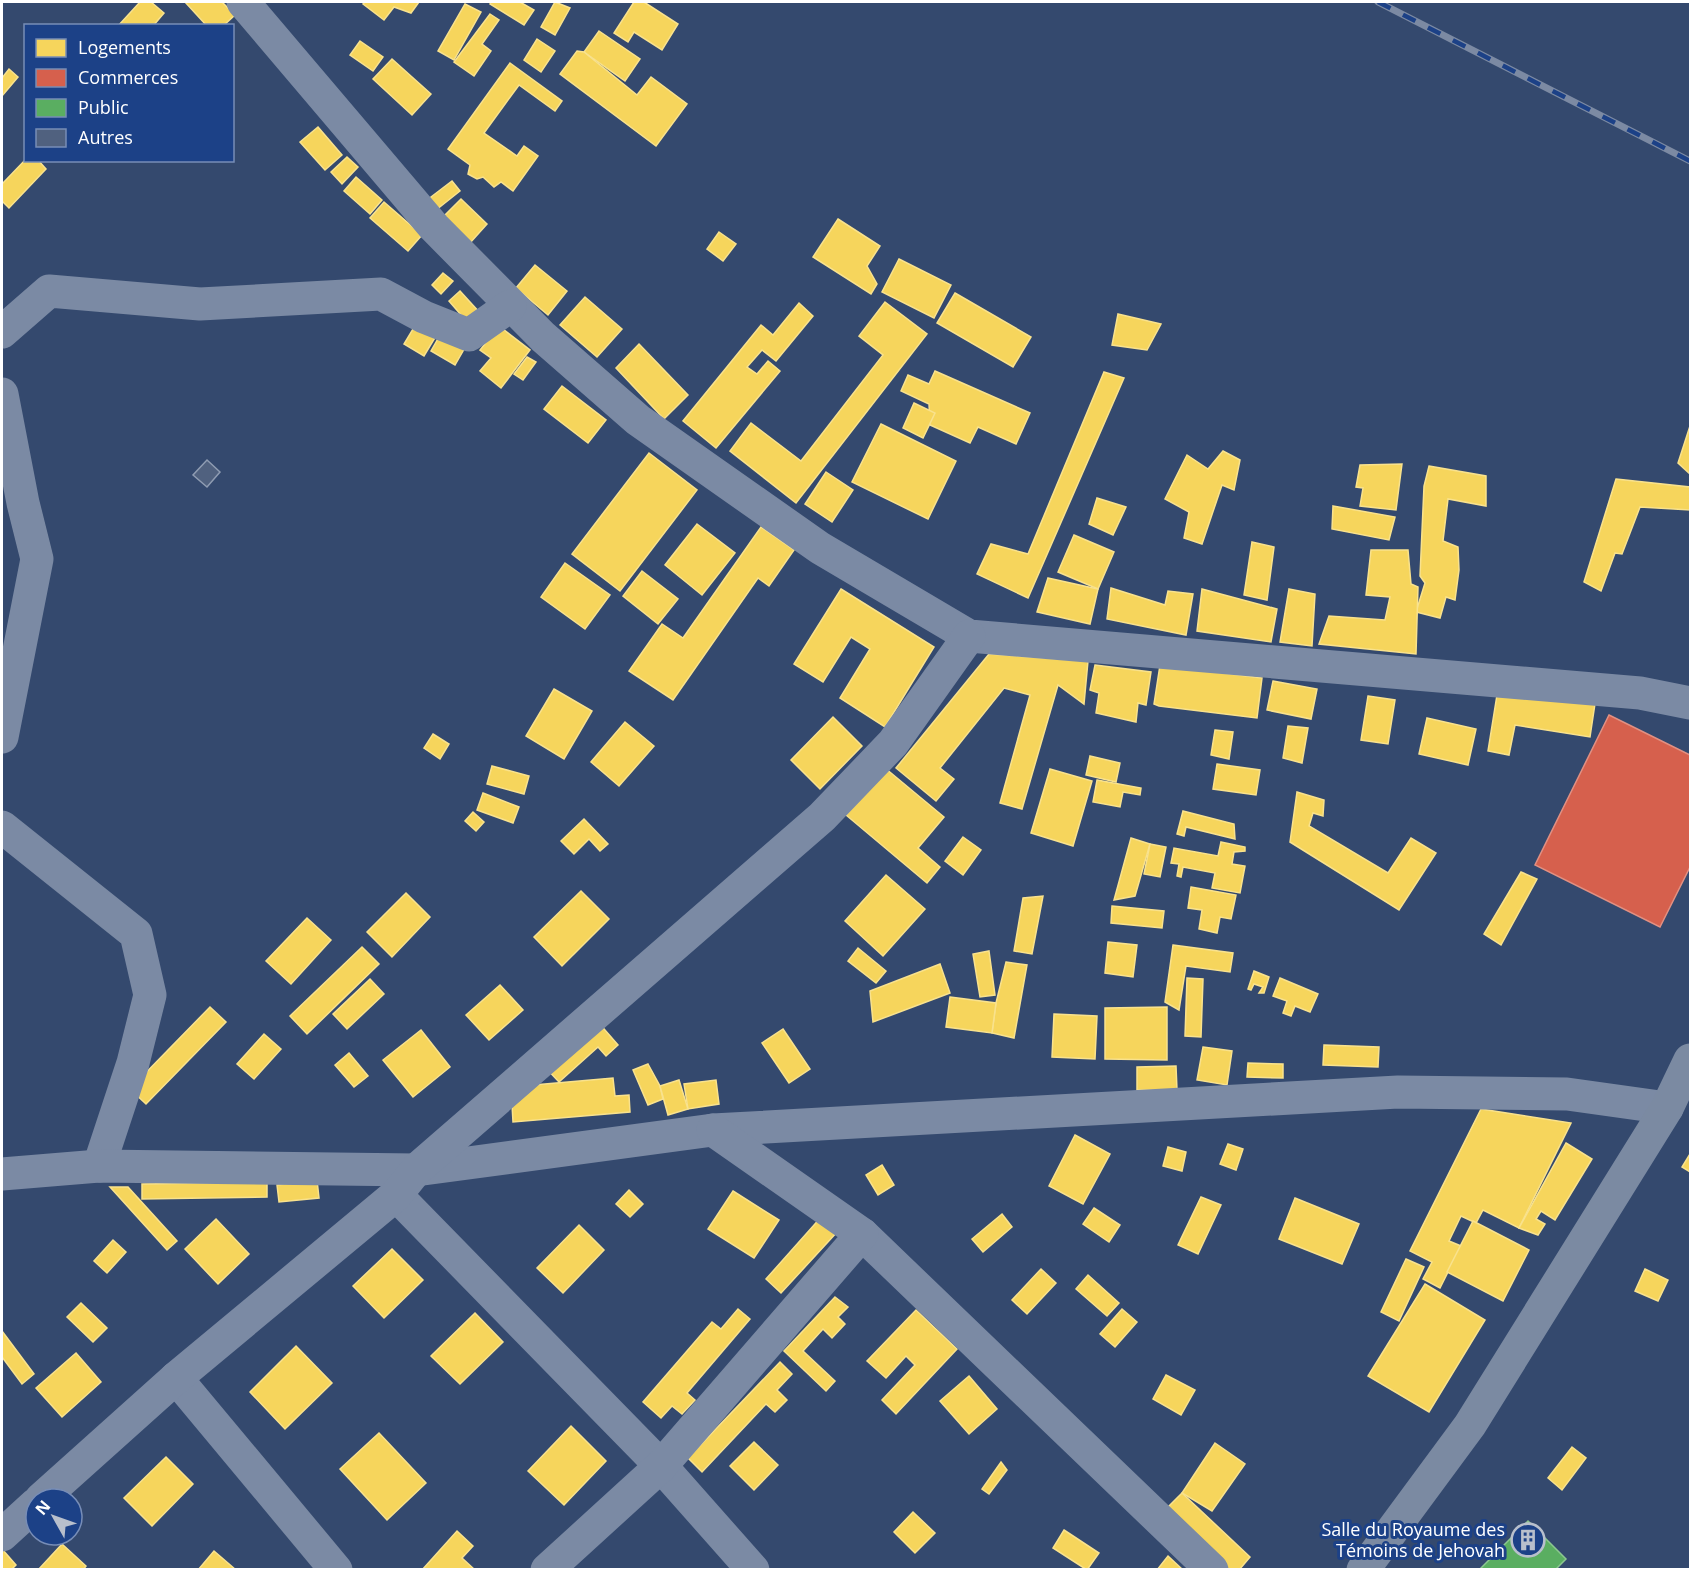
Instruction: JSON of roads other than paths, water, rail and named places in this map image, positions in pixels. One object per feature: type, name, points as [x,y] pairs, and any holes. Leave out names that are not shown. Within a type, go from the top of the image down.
[{"type":"highway","points":[[1364,1569],[1470,1425],[1667,1108],[1690,1060]]},
{"type":"street","points":[[243,2],[434,226],[510,306],[638,420],[820,548],[969,636],[1640,693],[1690,703]]},
{"type":"street","points":[[2,332],[49,291],[200,304],[381,294],[424,317],[470,335],[510,306]]},
{"type":"street","points":[[2,394],[23,503],[37,559],[2,737]]},
{"type":"street","points":[[54,1487],[176,1378],[396,1196],[416,1170],[822,817],[892,743],[969,636]]},
{"type":"street","points":[[2,827],[136,934],[150,995],[133,1063],[99,1166]]},
{"type":"street","points":[[2,1174],[99,1166],[416,1170],[713,1130],[1398,1092],[1568,1094],[1667,1108]]},
{"type":"street","points":[[713,1130],[862,1234],[1212,1569]]},
{"type":"street","points":[[396,1196],[661,1466],[753,1569]]},
{"type":"street","points":[[548,1569],[661,1466],[862,1234]]},
{"type":"street","points":[[176,1378],[336,1569]]},
{"type":"street","points":[[2,1535],[24,1515]]},
{"type":"railway","points":[[1378,2],[1690,161]]},
{"type":"place","name":"Salle du Royaume des Témoins de Jehovah","points":[[1528,1540]]}]
